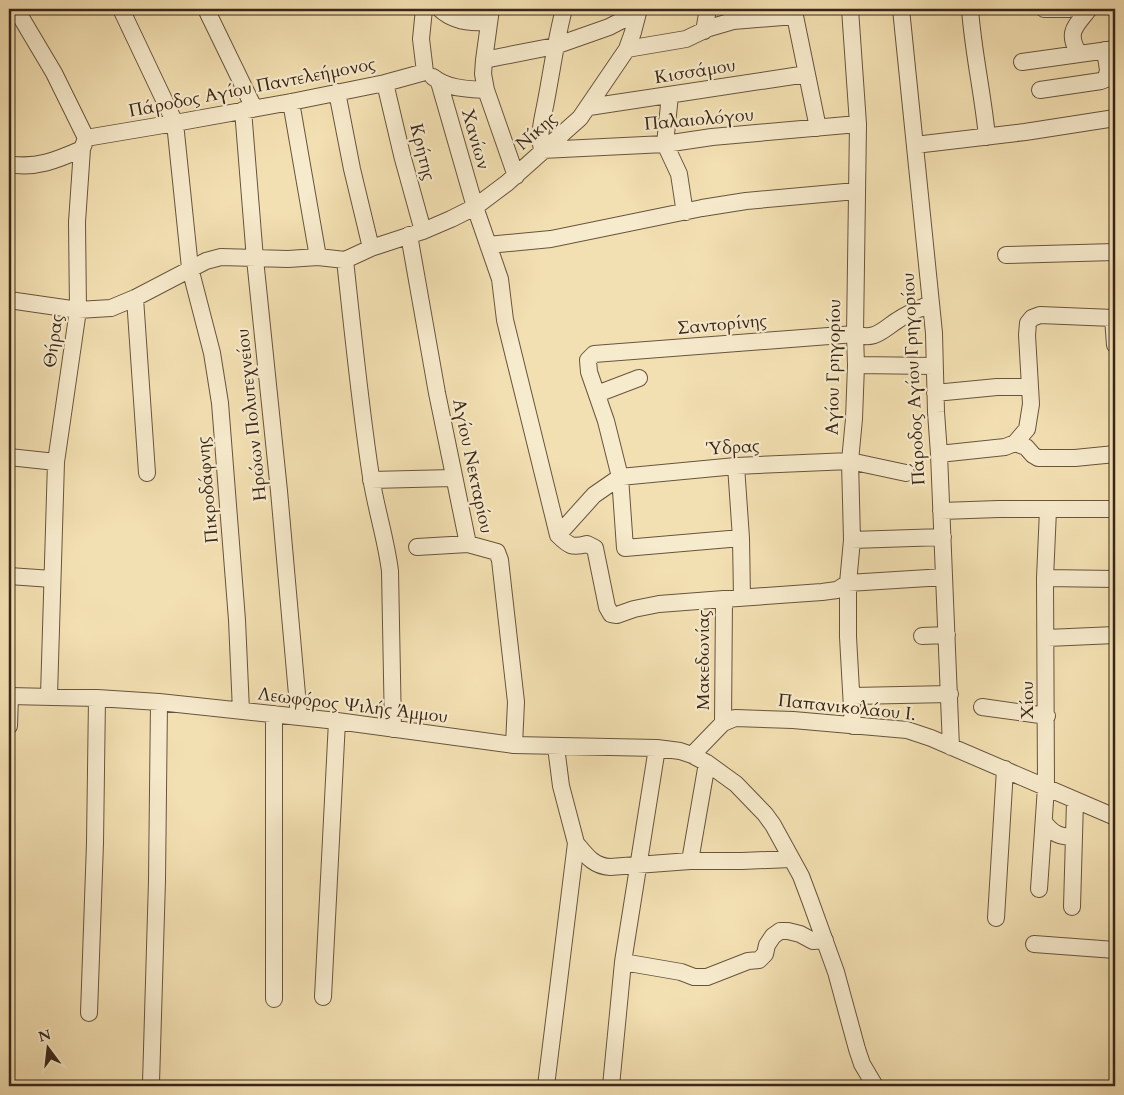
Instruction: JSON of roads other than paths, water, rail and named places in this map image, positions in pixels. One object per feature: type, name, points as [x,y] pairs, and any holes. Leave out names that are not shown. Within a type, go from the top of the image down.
[{"type":"street","points":[[16,9],[54,73],[84,144]]},
{"type":"street","name":"Πικροδάφνης","points":[[121,9],[175,123],[190,268],[212,353],[220,403],[237,620],[241,712]]},
{"type":"street","points":[[206,9],[248,109]]},
{"type":"street","points":[[424,9],[421,39],[425,72],[438,82],[464,88],[486,90]]},
{"type":"street","points":[[440,9],[457,19],[472,23],[484,22],[491,11]]},
{"type":"street","points":[[542,150],[540,130],[555,46],[564,9]]},
{"type":"street","points":[[704,30],[708,9]]},
{"type":"street","name":"Αγίου Γρηγορίου","points":[[850,9],[858,124],[854,334],[856,365],[850,461],[852,540],[848,583],[848,636],[853,726]]},
{"type":"street","name":"Πάροδος Αγίου Γρηγορίου","points":[[901,9],[934,333],[934,371],[951,748]]},
{"type":"street","points":[[970,9],[987,137]]},
{"type":"street","points":[[1044,9],[1069,9]]},
{"type":"street","points":[[1079,54],[1074,45],[1072,30],[1089,9]]},
{"type":"street","points":[[484,60],[555,46],[609,27],[638,10]]},
{"type":"street","name":"Νίκης","points":[[345,260],[371,248],[416,233],[475,207],[516,176],[542,150],[566,132],[589,107],[626,49],[633,32],[638,10]]},
{"type":"street","points":[[491,11],[484,60],[486,90],[516,176]]},
{"type":"street","points":[[626,49],[686,39],[704,30],[733,21],[795,13],[818,128]]},
{"type":"street","points":[[1022,62],[1110,50],[1108,76],[1106,79],[1040,90]]},
{"type":"street","name":"Πάροδος Αγίου Παντελεήμονος","points":[[9,164],[22,166],[39,165],[55,161],[84,144],[175,123],[385,83],[425,72]]},
{"type":"street","name":"Κισσάμου","points":[[589,107],[807,74]]},
{"type":"street","name":"Χανίων","points":[[438,82],[475,207],[500,279],[505,320],[558,535]]},
{"type":"street","name":"Κρήτης","points":[[385,83],[416,233]]},
{"type":"street","points":[[337,92],[352,169],[371,248]]},
{"type":"street","points":[[670,95],[665,144],[679,174],[686,212]]},
{"type":"street","points":[[291,102],[318,257]]},
{"type":"street","name":"Ηρώων Πολυτεχνείου","points":[[248,109],[255,259],[279,491],[299,716]]},
{"type":"street","points":[[914,145],[987,137],[1115,118]]},
{"type":"street","name":"Παλαιολόγου","points":[[542,150],[665,144],[712,137],[858,124]]},
{"type":"street","name":"Θήρας","points":[[49,696],[56,462],[78,310],[76,222],[84,144]]},
{"type":"street","points":[[488,245],[551,238],[746,201],[856,190]]},
{"type":"street","name":"Αγίου Νεκταρίου","points":[[416,233],[453,478],[468,544],[497,552],[500,560],[516,702],[514,745]]},
{"type":"street","points":[[1006,255],[1115,252]]},
{"type":"street","points":[[9,300],[93,311],[111,308],[135,298],[190,268],[221,257],[255,259],[318,257],[345,260],[371,480],[387,547],[390,571],[393,729]]},
{"type":"street","points":[[135,298],[147,473]]},
{"type":"street","name":"Σαντορίνης","points":[[597,394],[589,372],[588,360],[594,354],[854,334],[863,337],[875,335],[898,320],[930,304]]},
{"type":"street","points":[[1016,443],[1027,429],[1031,404],[1027,335],[1028,323],[1032,318],[1040,315],[1114,318],[1115,344]]},
{"type":"street","points":[[856,365],[934,371],[961,391]]},
{"type":"street","points":[[639,378],[597,394],[620,477],[624,548],[740,538]]},
{"type":"street","points":[[935,393],[1030,386]]},
{"type":"street","points":[[939,454],[991,449],[1016,443],[1026,447],[1038,458],[1075,458],[1115,454]]},
{"type":"street","points":[[9,457],[56,462]]},
{"type":"street","name":"Ύδρας","points":[[620,477],[736,466],[850,461],[906,472]]},
{"type":"street","points":[[736,466],[742,598]]},
{"type":"street","points":[[620,477],[594,495],[558,535],[571,546],[576,547],[588,544],[595,548],[607,608],[611,614],[617,615],[659,604],[724,598]]},
{"type":"street","points":[[371,480],[453,478]]},
{"type":"street","points":[[852,540],[951,525],[974,509],[1115,509]]},
{"type":"street","name":"Χίου","points":[[1039,889],[1046,787],[1047,638],[1045,578],[1048,510]]},
{"type":"street","points":[[417,546],[468,544]]},
{"type":"street","points":[[9,576],[52,579]]},
{"type":"street","name":"Μακεδωνίας","points":[[723,722],[724,598],[822,592],[836,590],[848,583],[944,577]]},
{"type":"street","points":[[1045,578],[1115,579]]},
{"type":"street","points":[[1047,638],[1115,634]]},
{"type":"street","points":[[922,636],[947,635]]},
{"type":"street","points":[[852,696],[950,694]]},
{"type":"street","points":[[9,696],[9,726]]},
{"type":"street","name":"Λεωφόρος Ψιλής Άμμου","points":[[9,696],[49,696],[159,702],[241,712],[299,716],[514,745],[657,748],[680,751],[692,755],[707,763],[736,784],[765,814],[784,843],[801,876],[825,940],[836,972],[856,1049],[862,1064],[875,1086]]},
{"type":"street","points":[[89,1013],[95,852],[97,698]]},
{"type":"street","points":[[151,1084],[159,702]]},
{"type":"street","points":[[982,707],[1047,716]]},
{"type":"street","points":[[274,714],[274,999]]},
{"type":"street","name":"Παπανικολάου Ι.","points":[[723,722],[734,718],[793,720],[908,730],[1115,817]]},
{"type":"street","points":[[323,996],[337,721]]},
{"type":"street","points":[[692,755],[723,722]]},
{"type":"street","points":[[546,1086],[576,843],[561,786],[556,747]]},
{"type":"street","points":[[611,1086],[623,962],[657,748]]},
{"type":"street","points":[[690,861],[707,763]]},
{"type":"street","points":[[996,918],[1005,770]]},
{"type":"street","points":[[1072,908],[1075,801]]},
{"type":"street","points":[[1044,822],[1050,830],[1060,836],[1074,836]]},
{"type":"street","points":[[576,843],[589,860],[601,866],[690,861],[791,859]]},
{"type":"street","points":[[623,962],[681,972],[694,977],[707,977],[748,962],[759,960],[765,954],[772,936],[780,931],[794,932],[813,941],[825,940]]},
{"type":"street","points":[[1034,944],[1115,950]]}]
